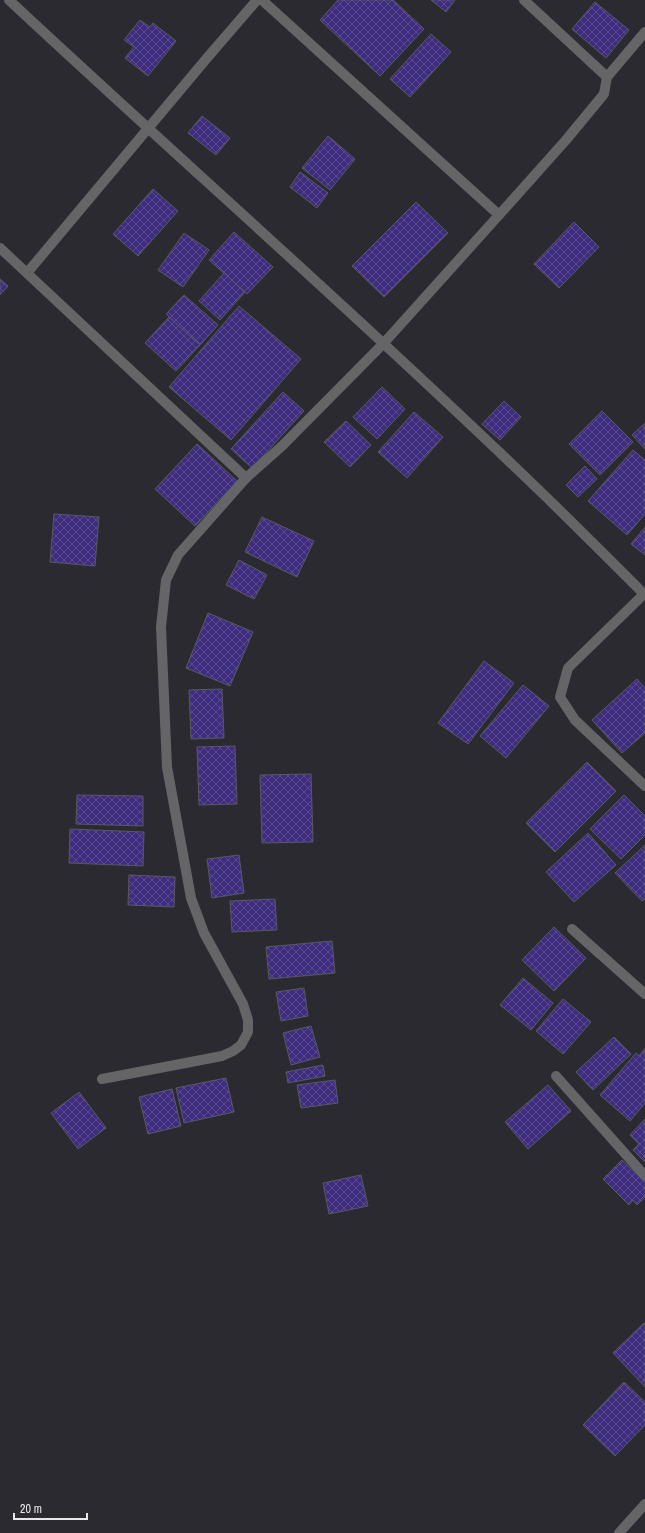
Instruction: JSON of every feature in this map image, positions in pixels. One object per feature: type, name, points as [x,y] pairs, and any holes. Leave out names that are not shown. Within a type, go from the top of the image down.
[{"type":"street","points":[[8,0],[383,344],[542,493],[645,594],[568,668],[560,697],[575,720],[645,786]]},
{"type":"street","points":[[27,273],[257,0]]},
{"type":"street","points":[[262,0],[499,215]]},
{"type":"street","points":[[524,0],[607,77]]},
{"type":"street","points":[[102,1079],[222,1056],[241,1045],[248,1032],[248,1020],[243,1004],[204,933],[191,898],[167,767],[161,627],[166,580],[178,555],[246,478],[282,446],[383,344],[566,140],[604,94],[607,77],[645,32]]},
{"type":"street","points":[[0,248],[246,478]]},
{"type":"street","points":[[572,929],[645,994]]},
{"type":"street","points":[[556,1076],[645,1176]]},
{"type":"street","points":[[619,1533],[645,1504]]},
{"type":"building","points":[[338,0],[393,0],[424,29],[380,76],[320,20]]},
{"type":"building","points":[[431,0],[455,0],[446,12]]},
{"type":"building","points":[[595,2],[629,30],[606,58],[572,29]]},
{"type":"building","points":[[140,20],[150,27],[153,23],[176,41],[148,76],[125,58],[134,47],[124,40]]},
{"type":"building","points":[[431,34],[451,52],[410,97],[390,79]]},
{"type":"building","points":[[202,116],[230,138],[216,155],[188,133]]},
{"type":"building","points":[[328,136],[355,159],[330,190],[302,168]]},
{"type":"building","points":[[300,172],[328,193],[317,208],[290,187]]},
{"type":"building","points":[[153,189],[178,211],[138,256],[113,234]]},
{"type":"building","points":[[416,202],[448,233],[384,297],[352,266]]},
{"type":"building","points":[[574,222],[599,247],[559,288],[534,264]]},
{"type":"building","points":[[234,232],[273,267],[247,294],[209,260]]},
{"type":"building","points":[[184,233],[209,250],[183,287],[158,270]]},
{"type":"building","points":[[224,273],[245,292],[220,320],[199,301]]},
{"type":"building","points":[[0,279],[8,286],[0,295]]},
{"type":"building","points":[[184,295],[218,325],[200,345],[166,314]]},
{"type":"building","points":[[239,306],[301,359],[231,440],[169,387]]},
{"type":"building","points":[[169,317],[200,345],[176,371],[145,343]]},
{"type":"building","points":[[382,387],[405,409],[377,439],[353,417]]},
{"type":"building","points":[[283,392],[304,411],[252,468],[231,449]]},
{"type":"building","points":[[504,401],[521,417],[500,440],[482,424]]},
{"type":"building","points":[[602,411],[633,442],[600,475],[569,444]]},
{"type":"building","points":[[414,412],[443,437],[407,478],[378,452]]},
{"type":"building","points":[[346,421],[371,445],[350,467],[324,442]]},
{"type":"building","points":[[645,423],[645,449],[632,435]]},
{"type":"building","points":[[197,444],[237,481],[195,526],[155,489]]},
{"type":"building","points":[[633,450],[645,460],[645,514],[627,535],[588,501]]},
{"type":"building","points":[[585,466],[597,479],[578,497],[566,485]]},
{"type":"building","points":[[54,514],[99,517],[95,566],[50,562]]},
{"type":"building","points":[[262,517],[314,541],[297,577],[245,552]]},
{"type":"building","points":[[645,527],[645,555],[631,544]]},
{"type":"building","points":[[239,560],[267,575],[254,599],[226,585]]},
{"type":"building","points":[[208,613],[253,632],[230,686],[186,668]]},
{"type":"building","points":[[484,661],[514,683],[468,744],[438,723]]},
{"type":"building","points":[[637,679],[645,688],[645,733],[622,753],[592,720]]},
{"type":"building","points":[[523,685],[549,706],[506,758],[480,736]]},
{"type":"building","points":[[222,689],[224,738],[191,739],[189,690]]},
{"type":"building","points":[[235,746],[237,804],[199,805],[197,747]]},
{"type":"building","points":[[587,762],[616,791],[555,852],[526,823]]},
{"type":"building","points":[[311,774],[313,842],[262,843],[260,775]]},
{"type":"building","points":[[77,795],[143,796],[143,826],[76,824]]},
{"type":"building","points":[[624,795],[645,816],[645,835],[621,859],[590,829]]},
{"type":"building","points":[[70,829],[144,832],[143,866],[69,863]]},
{"type":"building","points":[[588,833],[616,865],[574,902],[546,872]]},
{"type":"building","points":[[645,845],[645,899],[642,901],[615,873]]},
{"type":"building","points":[[239,855],[244,893],[212,898],[207,859]]},
{"type":"building","points":[[129,875],[175,877],[174,907],[128,905]]},
{"type":"building","points":[[275,899],[277,930],[232,932],[230,901]]},
{"type":"building","points":[[554,927],[586,958],[554,991],[522,960]]},
{"type":"building","points":[[332,941],[335,973],[269,979],[266,947]]},
{"type":"building","points":[[523,978],[553,1003],[531,1030],[500,1005]]},
{"type":"building","points":[[304,988],[308,1016],[281,1021],[276,992]]},
{"type":"building","points":[[563,999],[591,1022],[563,1054],[536,1031]]},
{"type":"building","points":[[311,1026],[320,1057],[291,1065],[283,1033]]},
{"type":"building","points":[[614,1037],[631,1054],[593,1090],[576,1072]]},
{"type":"building","points":[[645,1048],[645,1103],[630,1121],[600,1095],[636,1053],[639,1056]]},
{"type":"building","points":[[323,1065],[325,1076],[288,1083],[286,1072]]},
{"type":"building","points":[[226,1078],[234,1112],[184,1123],[176,1088]]},
{"type":"building","points":[[335,1080],[338,1103],[301,1108],[297,1085]]},
{"type":"building","points":[[548,1085],[571,1111],[528,1149],[505,1122]]},
{"type":"building","points":[[172,1089],[181,1126],[148,1134],[139,1097]]},
{"type":"building","points":[[79,1092],[106,1128],[78,1149],[51,1113]]},
{"type":"building","points":[[645,1119],[645,1162],[633,1150],[639,1144],[630,1135]]},
{"type":"building","points":[[622,1160],[645,1182],[645,1197],[637,1205],[633,1200],[629,1205],[603,1179]]},
{"type":"building","points":[[361,1175],[368,1206],[329,1214],[323,1183]]},
{"type":"building","points":[[644,1323],[645,1325],[645,1387],[613,1353]]},
{"type":"building","points":[[624,1382],[645,1402],[645,1425],[615,1456],[583,1425]]}]
